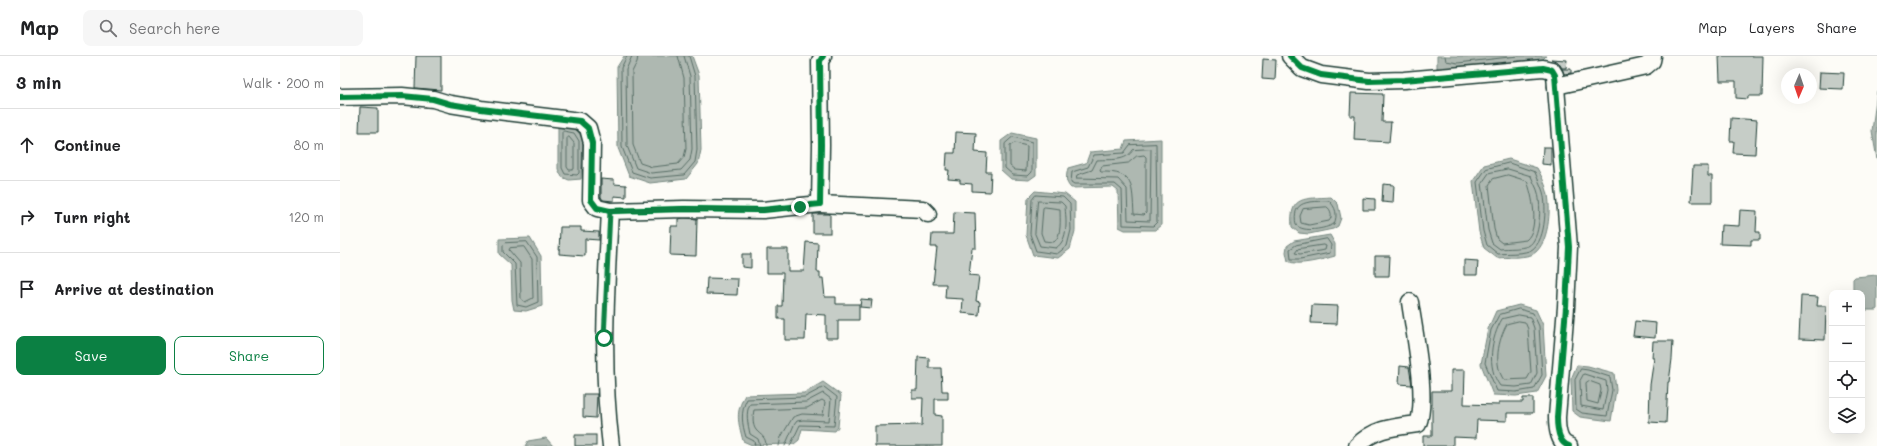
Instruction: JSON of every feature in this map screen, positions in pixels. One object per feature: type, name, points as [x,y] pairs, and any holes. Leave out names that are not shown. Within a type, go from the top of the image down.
[{"type":"street","points":[[820,204],[820,61],[823,56]]},
{"type":"street","points":[[1290,56],[1302,68],[1321,75],[1369,80],[1404,80],[1543,68],[1552,70],[1555,75],[1561,132],[1563,187],[1568,247],[1566,307],[1557,418],[1558,433],[1566,445],[1569,446]]},
{"type":"street","points":[[1556,86],[1646,66],[1652,61],[1653,56]]},
{"type":"street","points":[[340,97],[402,96],[433,99],[450,104],[482,109],[580,121],[588,128],[592,143],[591,200],[597,208],[610,211],[684,209],[763,210],[820,204],[923,209],[928,214]]},
{"type":"street","points":[[610,211],[604,338],[607,410],[611,446]]},
{"type":"street","points":[[1357,446],[1366,436],[1388,428],[1418,424],[1421,416],[1421,381],[1410,302]]},
{"type":"water","points":[[624,56],[692,56],[699,75],[701,150],[698,164],[686,179],[650,183],[629,176],[618,148],[617,67]]},
{"type":"water","points":[[1437,56],[1546,56],[1540,62],[1458,72],[1437,68]]},
{"type":"water","points":[[1877,91],[1877,159],[1872,131]]},
{"type":"water","points":[[558,125],[577,130],[583,139],[581,179],[569,180],[562,177],[558,169]]},
{"type":"water","points":[[1012,133],[1036,138],[1036,175],[1029,180],[1011,179],[1001,170],[1001,141]]},
{"type":"water","points":[[1161,139],[1161,225],[1155,230],[1125,230],[1119,227],[1118,191],[1113,187],[1071,188],[1068,184],[1066,177],[1068,168],[1086,163],[1090,152],[1123,149],[1126,141]]},
{"type":"water","points":[[1509,159],[1537,168],[1547,191],[1549,207],[1548,226],[1542,244],[1537,251],[1531,255],[1497,258],[1484,248],[1479,232],[1473,181],[1484,165]]},
{"type":"water","points":[[1035,191],[1065,194],[1075,202],[1075,231],[1070,249],[1058,258],[1033,255],[1026,235],[1028,198]]},
{"type":"water","points":[[1331,197],[1338,204],[1341,218],[1338,226],[1333,229],[1309,234],[1299,233],[1292,227],[1293,209],[1296,204],[1306,199]]},
{"type":"water","points":[[1330,235],[1335,244],[1335,256],[1304,263],[1292,263],[1288,261],[1286,252],[1287,246],[1294,241]]},
{"type":"water","points":[[530,238],[541,256],[542,306],[526,311],[514,310],[512,300],[511,265],[499,254],[499,239]]},
{"type":"water","points":[[1877,275],[1877,310],[1865,310],[1865,290],[1853,290],[1853,279],[1855,277]]},
{"type":"water","points":[[1519,305],[1536,310],[1543,325],[1546,376],[1537,393],[1516,396],[1493,395],[1481,364],[1488,329],[1496,311]]},
{"type":"water","points":[[1577,365],[1588,366],[1614,373],[1616,390],[1611,421],[1580,417],[1572,411],[1571,379]]},
{"type":"water","points":[[823,382],[841,395],[838,427],[835,431],[802,429],[799,440],[794,444],[752,445],[743,441],[738,417],[745,395],[804,393]]},
{"type":"water","points":[[546,438],[553,446],[525,446],[528,441]]},
{"type":"building","points":[[416,56],[441,56],[441,90],[415,88]]},
{"type":"building","points":[[1719,56],[1763,56],[1762,96],[1748,96],[1748,99],[1736,98],[1736,81],[1720,81]]},
{"type":"building","points":[[1263,59],[1276,60],[1275,80],[1262,79]]},
{"type":"building","points":[[1551,59],[1567,60],[1566,68],[1562,68],[1558,62]]},
{"type":"building","points":[[1562,69],[1571,69],[1571,73],[1564,74]]},
{"type":"building","points":[[1820,72],[1844,73],[1843,89],[1819,88]]},
{"type":"building","points":[[1351,93],[1383,94],[1382,122],[1391,122],[1389,142],[1354,140],[1355,116],[1350,116]]},
{"type":"building","points":[[360,107],[378,108],[378,132],[359,132]]},
{"type":"building","points":[[1731,118],[1757,120],[1755,154],[1733,153],[1734,141],[1730,141]]},
{"type":"building","points":[[956,132],[976,133],[975,152],[987,153],[986,172],[991,172],[990,192],[972,191],[972,184],[960,183],[960,180],[948,179],[949,170],[946,170],[947,153],[955,153]]},
{"type":"building","points":[[1543,147],[1551,147],[1551,165],[1542,164]]},
{"type":"building","points":[[1693,166],[1708,166],[1708,176],[1712,176],[1712,202],[1691,202]]},
{"type":"building","points":[[601,179],[614,180],[614,184],[626,185],[626,197],[614,196],[614,201],[603,200],[601,197]]},
{"type":"building","points":[[1383,184],[1394,185],[1393,203],[1382,202]]},
{"type":"building","points":[[1363,198],[1375,199],[1375,210],[1363,210]]},
{"type":"building","points":[[1740,210],[1757,211],[1756,232],[1760,232],[1760,240],[1751,240],[1751,245],[1720,244],[1721,225],[1739,226]]},
{"type":"building","points":[[954,212],[975,213],[976,248],[972,248],[969,275],[979,276],[976,301],[980,302],[979,315],[962,313],[963,299],[945,298],[946,284],[933,284],[937,247],[931,247],[932,234],[953,234]]},
{"type":"building","points":[[813,214],[830,214],[830,233],[813,233]]},
{"type":"building","points":[[678,219],[697,219],[696,256],[670,255],[671,226],[678,226]]},
{"type":"building","points":[[560,227],[581,227],[581,231],[599,232],[599,240],[585,239],[585,256],[559,254]]},
{"type":"building","points":[[806,242],[818,243],[817,272],[820,272],[820,278],[823,278],[825,297],[836,297],[836,304],[859,304],[859,320],[838,320],[838,338],[826,338],[826,315],[806,314],[805,340],[785,340],[785,319],[778,319],[778,306],[782,306],[783,273],[767,273],[767,249],[788,249],[788,271],[804,271]]},
{"type":"building","points":[[742,254],[751,254],[751,268],[742,267]]},
{"type":"building","points":[[1375,256],[1390,256],[1389,276],[1375,276]]},
{"type":"building","points":[[1464,260],[1478,261],[1477,275],[1464,275]]},
{"type":"building","points":[[707,278],[738,279],[737,295],[706,294]]},
{"type":"building","points":[[1801,296],[1818,297],[1817,306],[1826,306],[1825,340],[1799,339]]},
{"type":"building","points":[[861,299],[872,300],[871,308],[860,307]]},
{"type":"building","points":[[1312,305],[1338,306],[1337,324],[1311,323]]},
{"type":"building","points":[[1635,321],[1656,323],[1655,338],[1633,336]]},
{"type":"building","points":[[1653,341],[1673,341],[1668,382],[1666,423],[1649,422],[1650,385],[1654,358],[1652,358]]},
{"type":"building","points":[[918,357],[929,358],[929,368],[941,368],[942,391],[948,391],[948,399],[935,399],[935,415],[942,416],[942,446],[875,446],[875,426],[922,425],[923,398],[912,398],[912,390],[917,390]]},
{"type":"building","points":[[1400,366],[1409,367],[1412,385],[1399,384]]},
{"type":"building","points":[[1451,370],[1465,370],[1464,404],[1499,405],[1499,402],[1523,402],[1523,398],[1533,398],[1533,413],[1507,413],[1507,421],[1477,420],[1476,438],[1453,437],[1453,446],[1423,446],[1423,436],[1432,436],[1432,391],[1451,391]]},
{"type":"building","points":[[583,394],[597,394],[596,418],[583,417]]},
{"type":"building","points":[[575,435],[596,435],[596,446],[575,446]]},
{"type":"cycle path","points":[[340,97],[402,96],[433,99],[450,104],[481,109],[580,121],[588,128],[592,143],[591,200],[597,208],[610,211],[684,209],[763,210],[820,204],[820,61],[823,56]]},
{"type":"cycle path","points":[[1290,56],[1302,68],[1321,75],[1369,81],[1404,80],[1543,68],[1552,70],[1555,75],[1569,247],[1557,421],[1560,438],[1562,442],[1569,446]]},
{"type":"route","points":[[604,338],[610,211],[684,209],[763,210],[800,207]]}]
